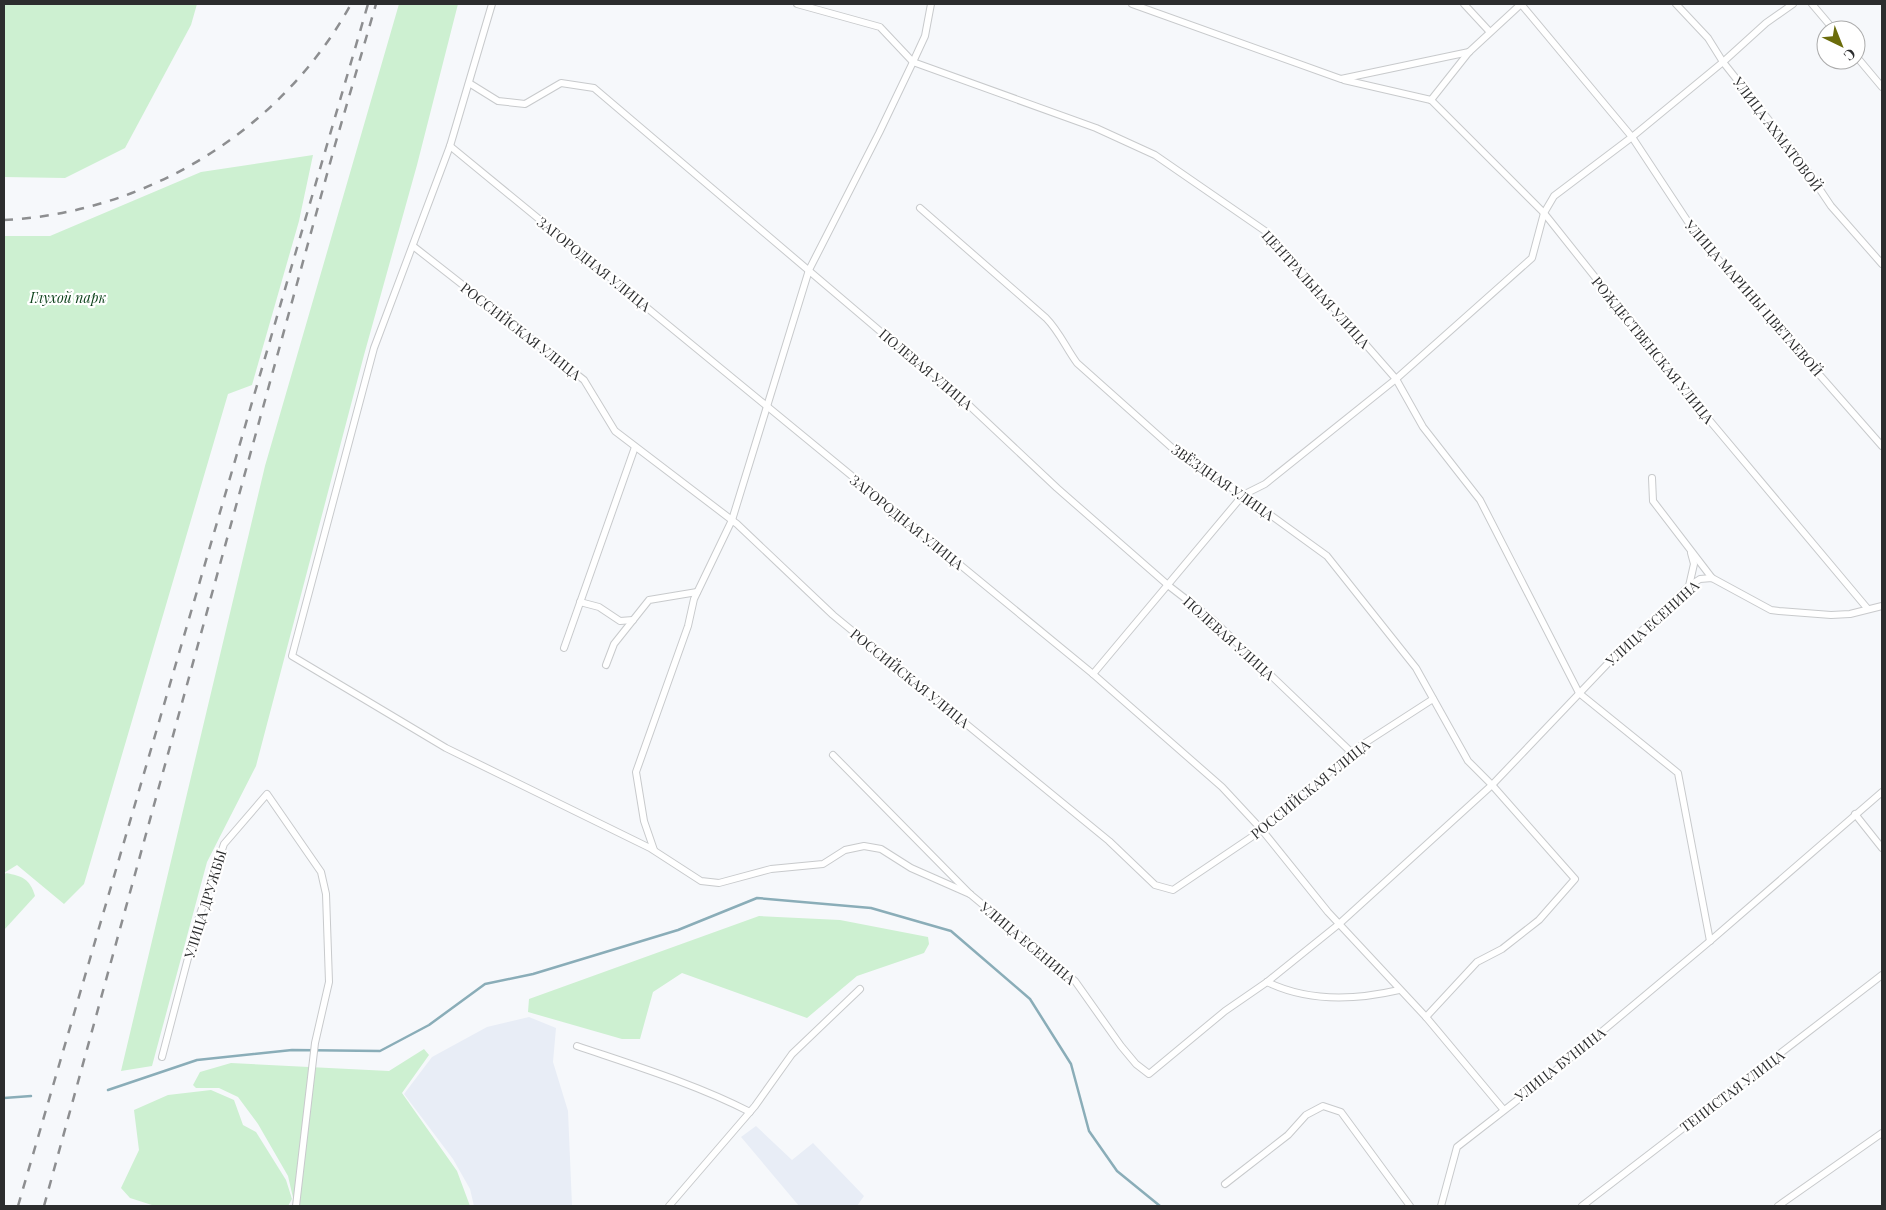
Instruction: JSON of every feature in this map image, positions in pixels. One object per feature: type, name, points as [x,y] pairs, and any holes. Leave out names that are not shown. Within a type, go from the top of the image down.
[{"type":"street","points":[[492,4],[450,146],[374,348],[292,656],[446,748],[655,851],[701,881],[718,884],[771,869],[823,864],[845,850],[864,846],[881,848],[911,868],[970,894]]},
{"type":"street","name":"ЦЕНТРАЛЬНАЯ УЛИЦА","points":[[797,4],[880,26],[913,62],[1096,128],[1155,155],[1268,233],[1396,379],[1424,427],[1480,500],[1579,693]]},
{"type":"street","points":[[655,851],[644,821],[636,772],[685,635],[697,592],[732,520],[809,270],[879,133],[925,36],[931,4]]},
{"type":"street","points":[[1132,4],[1341,79],[1430,100],[1469,52],[1489,31],[1521,4]]},
{"type":"street","points":[[1464,4],[1489,31]]},
{"type":"street","name":"УЛИЦА МАРИНЫ ЦВЕТАЕВОЙ","points":[[1521,4],[1632,137],[1696,234],[1882,446]]},
{"type":"street","name":"УЛИЦА АХМАТОВОЙ","points":[[1676,4],[1708,38],[1723,62],[1798,157],[1831,206],[1882,264]]},
{"type":"street","points":[[1093,674],[1244,495],[1266,484],[1396,379],[1532,258],[1544,213],[1554,196],[1632,137],[1723,62],[1766,23],[1793,4]]},
{"type":"street","points":[[1812,4],[1826,20]]},
{"type":"street","points":[[1341,79],[1469,52]]},
{"type":"street","points":[[1866,68],[1882,88]]},
{"type":"street","name":"ПОЛЕВАЯ УЛИЦА","points":[[469,83],[498,101],[525,104],[561,83],[594,88],[914,360],[939,377],[1056,488],[1169,586],[1213,620],[1351,752]]},
{"type":"street","name":"РОЖДЕСТВЕНСКАЯ УЛИЦА","points":[[1430,100],[1544,213],[1700,409],[1867,608]]},
{"type":"street","name":"ЗАГОРОДНАЯ УЛИЦА","points":[[450,146],[1093,674],[1222,787],[1262,830],[1339,924]]},
{"type":"street","name":"ЗВЁЗДНАЯ УЛИЦА","points":[[920,208],[1052,324],[1077,363],[1162,439],[1197,467],[1244,495],[1327,556],[1416,668],[1468,761],[1492,785]]},
{"type":"street","name":"РОССИЙСКАЯ УЛИЦА","points":[[412,246],[584,380],[615,431],[732,520],[833,615],[1109,841],[1155,885],[1173,890],[1262,830],[1281,810],[1318,782],[1351,752],[1433,699]]},
{"type":"street","points":[[564,648],[636,447]]},
{"type":"street","points":[[1652,478],[1653,501],[1712,578]]},
{"type":"street","points":[[1689,586],[1694,564],[1690,549]]},
{"type":"street","name":"УЛИЦА ЕСЕНИНА","points":[[833,755],[970,894],[1076,981],[1121,1046],[1136,1064],[1149,1074],[1225,1011],[1267,982],[1339,924],[1492,785],[1579,693],[1689,586],[1700,579],[1712,578],[1771,610],[1831,615],[1850,614],[1867,608],[1882,606]]},
{"type":"street","points":[[606,665],[614,644],[649,600],[697,592]]},
{"type":"street","points":[[580,602],[599,608],[620,621],[633,620]]},
{"type":"street","points":[[1579,693],[1678,773],[1710,941]]},
{"type":"street","points":[[1426,1017],[1477,962],[1502,949],[1539,920],[1575,879],[1492,785]]},
{"type":"street","name":"УЛИЦА БУНИНА","points":[[1441,1206],[1457,1146],[1556,1070],[1710,941],[1882,792]]},
{"type":"street","name":"УЛИЦА ДРУЖБЫ","points":[[162,1057],[198,920],[224,844],[266,794],[321,872],[326,894],[329,982],[315,1043],[296,1206]]},
{"type":"street","points":[[1855,814],[1882,848]]},
{"type":"street","points":[[1339,924],[1426,1017],[1503,1109]]},
{"type":"street","name":"ТЕНИСТАЯ УЛИЦА","points":[[1582,1206],[1882,975]]},
{"type":"street","points":[[1267,982],[1287,991],[1326,998],[1378,995],[1399,990]]},
{"type":"street","points":[[669,1206],[750,1112],[792,1054],[860,988]]},
{"type":"street","points":[[577,1046],[658,1074],[726,1100],[750,1112]]},
{"type":"street","points":[[1225,1184],[1288,1135],[1306,1115],[1322,1106],[1341,1112],[1410,1206]]},
{"type":"street","points":[[1778,1206],[1882,1133]]},
{"type":"shaded area","points":[[529,1017],[556,1028],[553,1062],[568,1111],[572,1206],[474,1206],[470,1189],[453,1159],[404,1094],[432,1057],[487,1027]]},
{"type":"shaded area","points":[[756,1126],[792,1160],[813,1143],[864,1196],[857,1206],[799,1206],[741,1137]]},
{"type":"green space","points":[[4,4],[197,4],[191,25],[125,148],[65,178],[4,177]]},
{"type":"green space","points":[[399,4],[458,4],[417,165],[364,355],[256,766],[207,862],[152,1066],[121,1071],[265,466]]},
{"type":"green space","name":"Глухой парк","points":[[313,155],[299,221],[252,385],[228,394],[84,884],[64,904],[17,865],[4,873],[4,236],[50,236],[201,172]]},
{"type":"green space","points":[[6,873],[25,879],[31,886],[35,896],[4,930],[4,875]]},
{"type":"green space","points":[[759,916],[840,920],[928,937],[929,944],[924,953],[857,976],[807,1018],[682,973],[653,992],[640,1039],[622,1039],[528,1012],[529,999]]},
{"type":"green space","points":[[424,1049],[429,1055],[402,1093],[457,1171],[470,1206],[292,1206],[294,1202],[288,1176],[258,1124],[238,1097],[219,1088],[196,1088],[193,1085],[200,1072],[231,1063],[389,1071]]},
{"type":"green space","points":[[211,1090],[234,1100],[243,1125],[256,1132],[286,1180],[292,1199],[288,1206],[155,1206],[130,1198],[121,1188],[139,1150],[134,1110],[168,1095]]},
{"type":"waterway","points":[[108,1090],[197,1060],[292,1050],[380,1051],[429,1025],[485,984],[533,974],[678,930],[757,898],[871,908],[951,931],[1030,999],[1071,1064],[1089,1131],[1117,1171],[1160,1206]]},
{"type":"waterway","points":[[4,1098],[31,1096]]},
{"type":"railway","points":[[4,220],[57,214],[109,201],[158,182],[205,157],[249,126],[288,90],[322,49],[351,4]]},
{"type":"railway","points":[[18,1206],[368,4]]},
{"type":"railway","points":[[44,1206],[335,145],[376,4]]}]
